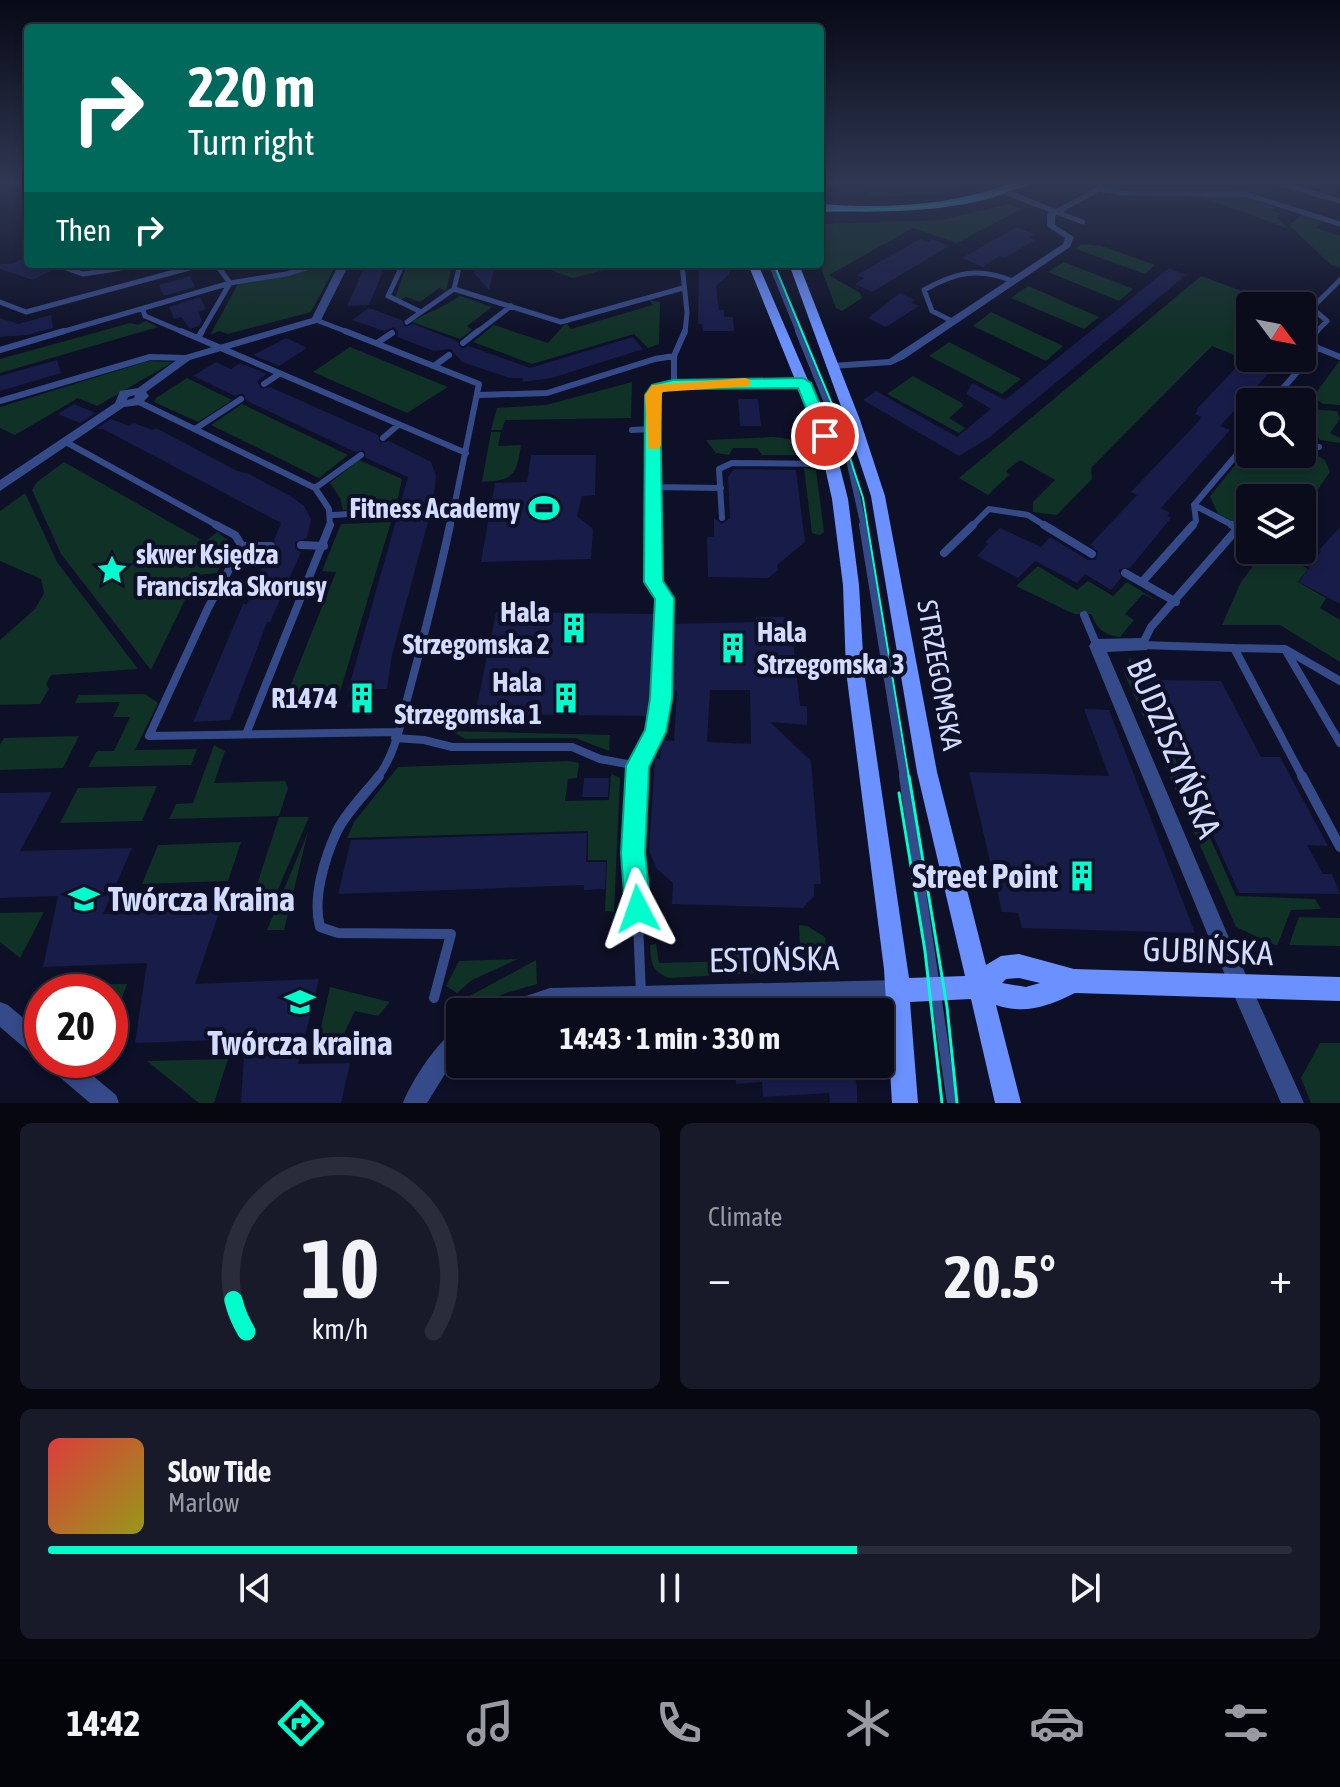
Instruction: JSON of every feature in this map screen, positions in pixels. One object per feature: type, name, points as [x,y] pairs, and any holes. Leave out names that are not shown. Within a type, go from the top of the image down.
[{"type":"main road","points":[[755,268],[825,436],[842,513],[851,585],[855,671],[898,991],[905,1103]]},
{"type":"main road","name":"STRZEGOMSKA","points":[[795,268],[878,496],[927,772],[1008,1103]]},
{"type":"main road","name":"GUBIŃSKA","points":[[980,987],[1008,997],[1026,999],[1074,981],[1340,989]]},
{"type":"main road","points":[[898,991],[980,987]]},
{"type":"street","points":[[832,366],[891,362],[1070,241],[1067,234]]},
{"type":"street","points":[[1,483],[122,403],[120,400],[124,394],[138,396],[186,358],[316,320],[342,268]]},
{"type":"street","points":[[653,434],[653,395],[664,385],[803,383]]},
{"type":"street","name":"BUDZISZYŃSKA","points":[[1142,645],[1097,646],[1293,1103]]},
{"type":"street","name":"ESTOŃSKA","points":[[641,998],[898,991]]},
{"type":"street","points":[[0,1013],[24,1033]]},
{"type":"street","points":[[414,1103],[446,1055]]},
{"type":"street","points":[[78,1078],[108,1103]]},
{"type":"lane","points":[[66,268],[83,274],[105,268]]},
{"type":"lane","points":[[135,268],[140,281]]},
{"type":"lane","points":[[0,302],[26,312],[189,268]]},
{"type":"lane","points":[[219,268],[230,283]]},
{"type":"lane","points":[[0,350],[230,283],[306,268]]},
{"type":"lane","points":[[401,268],[388,296],[421,312]]},
{"type":"lane","points":[[407,322],[454,289],[459,268]]},
{"type":"lane","points":[[674,379],[674,356],[685,342],[682,268]]},
{"type":"lane","points":[[773,268],[848,455],[869,551],[952,1103]]},
{"type":"lane","points":[[954,322],[932,311],[924,290],[955,271],[994,273],[1013,281]]},
{"type":"lane","points":[[1340,280],[1312,308],[1327,321],[1309,340],[1318,348],[1340,357]]},
{"type":"lane","points":[[198,338],[230,283]]},
{"type":"lane","points":[[454,289],[561,322],[683,288]]},
{"type":"lane","points":[[463,343],[511,306]]},
{"type":"lane","points":[[143,310],[145,316],[466,453]]},
{"type":"lane","points":[[316,320],[479,384],[452,518],[397,735],[386,767],[338,829],[324,870],[316,912],[320,927],[338,933],[451,934],[434,998]]},
{"type":"lane","points":[[377,343],[392,333]]},
{"type":"lane","points":[[1283,388],[1318,348]]},
{"type":"lane","points":[[434,366],[449,355]]},
{"type":"lane","points":[[479,395],[547,393],[655,359],[674,356]]},
{"type":"lane","points":[[0,401],[150,357],[186,358]]},
{"type":"lane","points":[[264,384],[279,374]]},
{"type":"lane","points":[[138,396],[195,429],[315,488],[328,502],[333,515],[324,546],[246,734]]},
{"type":"lane","points":[[195,429],[241,399]]},
{"type":"lane","points":[[383,438],[397,426]]},
{"type":"lane","points":[[632,430],[653,434],[654,582],[665,598],[661,699],[655,732],[638,766],[633,853],[638,891],[641,998]]},
{"type":"lane","points":[[64,441],[235,535],[242,546]]},
{"type":"lane","points":[[315,488],[361,455]]},
{"type":"lane","points":[[1142,582],[1196,521],[1194,505],[1236,458]]},
{"type":"lane","points":[[722,518],[719,469],[732,463],[832,464]]},
{"type":"lane","points":[[653,487],[721,488]]},
{"type":"lane","name":"BUDZISZYŃSKA","points":[[1142,645],[1151,627],[1238,528],[1194,505]]},
{"type":"lane","points":[[944,553],[989,509],[1028,515],[1092,554]]},
{"type":"lane","points":[[333,515],[399,511]]},
{"type":"lane","points":[[429,516],[452,518]]},
{"type":"lane","points":[[301,545],[324,546]]},
{"type":"lane","points":[[242,546],[271,546]]},
{"type":"lane","points":[[242,546],[208,608],[149,736],[397,735],[452,747],[572,747],[600,759],[638,766]]},
{"type":"lane","points":[[1125,573],[1176,602]]},
{"type":"lane","points":[[1084,615],[1097,646]]},
{"type":"lane","points":[[1142,645],[1285,649],[1340,681]]},
{"type":"lane","points":[[1234,648],[1340,847]]},
{"type":"lane","points":[[1285,649],[1340,743]]},
{"type":"green space","points":[[824,234],[901,234],[829,275],[860,293],[862,298],[842,311],[836,308],[821,268],[824,268]]},
{"type":"green space","points":[[932,234],[973,234],[957,243]]},
{"type":"green space","points":[[1299,234],[1340,236],[1340,268],[1331,265]]},
{"type":"green space","points":[[1081,244],[1101,246],[1155,265],[1145,274],[1076,249]]},
{"type":"green space","points":[[1064,262],[1133,289],[1119,301],[1048,272]]},
{"type":"green space","points":[[314,268],[334,268],[311,312],[228,334],[219,331],[210,335],[238,284]]},
{"type":"green space","points":[[406,268],[451,268],[446,291],[439,288],[420,302],[406,297],[400,300],[395,298]]},
{"type":"green space","points":[[545,268],[611,268],[573,278]]},
{"type":"green space","points":[[1201,276],[1245,292],[1236,292],[1236,356],[1212,346],[1091,468],[1092,479],[1057,515],[1033,512],[1033,502],[1055,480],[1020,460],[1006,471],[1009,475],[988,495],[959,478]]},
{"type":"green space","points":[[1028,286],[1099,317],[1084,329],[1011,298]]},
{"type":"green space","points":[[460,296],[492,307],[467,326],[472,330],[460,339],[412,322],[448,304]]},
{"type":"green space","points":[[649,300],[660,302],[659,344],[648,348],[634,334],[532,364],[473,342],[494,325],[548,343],[564,325],[571,329],[653,305]]},
{"type":"green space","points":[[991,312],[1063,346],[1046,361],[973,326]]},
{"type":"green space","points":[[146,321],[158,327],[0,373],[0,359]]},
{"type":"green space","points":[[949,342],[1021,379],[1002,394],[929,356]]},
{"type":"green space","points":[[350,347],[448,387],[407,413],[313,372]]},
{"type":"green space","points":[[1340,360],[1340,405],[1323,404],[1316,399],[1316,393]]},
{"type":"green space","points":[[149,361],[173,362],[97,406],[78,398],[15,435],[0,428],[0,407]]},
{"type":"green space","points":[[913,376],[962,403],[963,406],[949,418],[965,428],[959,433],[887,394]]},
{"type":"green space","points":[[187,378],[232,400],[198,422],[154,402]]},
{"type":"green space","points":[[632,382],[631,418],[505,420],[502,430],[491,430],[497,408],[546,405]]},
{"type":"green space","points":[[242,404],[348,455],[319,478],[211,425]]},
{"type":"green space","points":[[1316,410],[1337,411],[1340,419],[1330,433],[1340,438],[1340,443],[1320,440],[1316,433]]},
{"type":"green space","points":[[491,432],[501,432],[498,446],[521,445],[512,474],[501,480],[482,482]]},
{"type":"green space","points":[[774,437],[805,441],[809,455],[762,455],[757,448],[733,448],[729,455],[716,453],[706,440]]},
{"type":"green space","points":[[1316,456],[1325,460],[1330,472],[1316,492],[1316,484],[1236,484],[1236,523],[1218,514],[1210,496],[1236,464],[1236,468],[1316,468]]},
{"type":"green space","points":[[359,460],[402,479],[396,507],[343,510],[340,498],[330,483]]},
{"type":"green space","points":[[64,462],[205,542],[217,532],[228,540],[227,552],[217,573],[197,575],[151,670],[61,554],[32,490],[37,482]]},
{"type":"green space","points":[[804,468],[816,470],[824,532],[820,535],[812,533]]},
{"type":"green space","points":[[25,493],[57,562],[138,669],[51,675],[46,684],[49,689],[40,704],[0,705],[0,640],[35,609],[44,593],[41,579],[0,561],[0,511]]},
{"type":"green space","points":[[391,522],[336,705],[282,707],[336,572],[322,571],[341,524]]},
{"type":"green space","points":[[1254,564],[1299,564],[1308,569],[1298,582],[1326,598],[1320,608],[1340,620],[1340,662],[1280,625],[1222,625],[1241,582]]},
{"type":"green space","points":[[1038,566],[1077,590],[1088,581],[1113,596],[1127,582],[1157,601],[1143,594],[1125,614],[1134,620],[1120,637],[1109,635],[1091,614],[1074,614],[1016,586]]},
{"type":"green space","points":[[1130,657],[1236,896],[1315,899],[1321,909],[1291,910],[1277,946],[1236,927],[1124,673]]},
{"type":"green space","points":[[145,694],[158,703],[135,750],[197,749],[191,765],[88,767],[97,751],[114,751],[130,717],[113,717],[120,702],[75,703],[79,695]]},
{"type":"green space","points":[[452,731],[610,735],[609,751],[575,738],[465,739]]},
{"type":"green space","points":[[79,736],[63,768],[0,770],[0,745],[4,738]]},
{"type":"green space","points":[[214,745],[225,751],[214,783],[285,781],[288,788],[279,816],[169,819],[176,804],[193,803]]},
{"type":"green space","points":[[579,763],[577,778],[568,779],[565,801],[609,800],[611,774],[620,778],[614,912],[605,911],[607,860],[588,860],[588,831],[347,838],[354,822],[398,767]]},
{"type":"green space","points":[[157,786],[142,821],[60,823],[78,788]]},
{"type":"green space","points":[[279,817],[309,817],[270,908],[249,909]]},
{"type":"green space","points":[[308,832],[284,930],[267,930]]},
{"type":"green space","points":[[241,842],[228,881],[142,884],[158,845]]},
{"type":"green space","points":[[44,912],[20,958],[0,942],[0,913]]},
{"type":"green space","points":[[1299,917],[1340,918],[1340,946],[1289,945]]},
{"type":"green space","points":[[799,925],[807,926],[825,937],[828,969],[669,978],[655,969],[652,961],[650,945],[656,944],[659,963],[732,961],[735,945],[753,945],[754,965],[777,967],[781,946],[800,947]]},
{"type":"green space","points":[[518,959],[472,980],[457,993],[446,986],[459,961]]},
{"type":"green space","points":[[536,960],[537,984],[495,998],[466,998]]},
{"type":"green space","points":[[330,987],[390,1002],[378,1016],[355,1011],[343,1036],[319,1036]]},
{"type":"green space","points":[[1320,1043],[1340,1043],[1340,1103],[1311,1103],[1301,1078]]},
{"type":"green space","points":[[228,1059],[214,1103],[199,1103],[147,1061]]},
{"type":"building","points":[[1004,234],[1033,234],[1029,237],[1035,240],[983,267],[962,258]]},
{"type":"building","points":[[920,239],[927,242],[933,239],[949,246],[872,292],[855,284],[864,278],[857,275]]},
{"type":"building","points":[[24,258],[24,268],[56,268],[33,280],[0,269],[0,264],[12,264]]},
{"type":"building","points":[[364,268],[384,268],[369,305],[347,306]]},
{"type":"building","points":[[475,268],[494,268],[489,290],[474,273]]},
{"type":"building","points":[[699,268],[729,268],[729,274],[716,286],[719,310],[724,310],[724,317],[733,317],[734,331],[703,331],[702,324],[698,324]]},
{"type":"building","points":[[1169,268],[1186,275],[990,437],[959,456],[863,400],[876,391],[957,437],[991,409],[966,394],[972,383],[1005,400]]},
{"type":"building","points":[[190,276],[195,287],[164,296],[159,285]]},
{"type":"building","points":[[900,293],[915,300],[911,303],[919,306],[886,327],[868,318]]},
{"type":"building","points":[[200,297],[206,309],[198,312],[202,321],[199,326],[190,329],[181,317],[174,319],[169,307]]},
{"type":"building","points":[[369,308],[402,320],[405,327],[413,324],[457,341],[462,349],[469,346],[530,368],[633,337],[643,349],[552,378],[522,382],[523,378],[510,378],[462,362],[451,349],[434,351],[397,337],[394,327],[384,331],[352,320]]},
{"type":"building","points":[[51,315],[53,328],[28,335],[0,337],[0,318],[18,324]]},
{"type":"building","points":[[286,338],[307,348],[279,366],[253,355]]},
{"type":"building","points":[[57,360],[61,373],[0,391],[0,376]]},
{"type":"building","points":[[216,362],[231,369],[240,363],[267,374],[257,381],[261,389],[270,387],[378,435],[380,443],[389,441],[431,462],[436,475],[435,488],[429,510],[423,515],[428,522],[392,655],[387,689],[375,689],[371,706],[348,707],[352,690],[348,690],[397,517],[405,513],[400,505],[408,477],[366,458],[364,450],[355,452],[247,401],[243,393],[235,396],[193,376]]},
{"type":"building","points":[[1236,367],[1236,372],[1270,372],[1255,388],[1236,388],[1236,409],[1220,426],[1230,430],[1161,508],[1170,513],[1167,516],[1171,518],[1130,568],[1119,569],[1121,578],[1111,590],[1085,574],[1077,583],[1035,561],[1018,578],[977,556],[988,544],[985,542],[1000,528],[1041,547],[1050,537],[1088,560],[1096,560],[1098,551],[1090,545],[1137,495],[1131,492],[1198,422],[1201,417],[1195,414]]},
{"type":"building","points":[[738,399],[758,399],[761,426],[740,426]]},
{"type":"building","points":[[74,404],[95,413],[80,423],[58,414]]},
{"type":"building","points":[[111,419],[129,426],[134,423],[153,430],[156,428],[237,471],[249,474],[292,497],[304,506],[311,519],[307,538],[295,542],[295,549],[301,552],[270,622],[267,622],[230,720],[193,722],[243,604],[247,604],[268,553],[277,549],[274,540],[281,523],[103,429],[96,429]]},
{"type":"building","points":[[531,455],[596,455],[595,495],[582,496],[577,516],[593,529],[591,559],[481,562],[495,483],[527,482]]},
{"type":"building","points":[[734,469],[796,470],[805,542],[777,565],[778,570],[768,578],[708,577],[707,537],[714,537],[714,518],[722,524],[730,518],[728,477]]},
{"type":"building","points":[[1340,527],[1340,604],[1299,582],[1312,564],[1316,564],[1319,550]]},
{"type":"building","points":[[496,612],[655,614],[654,698],[653,704],[648,707],[648,716],[487,714],[489,705],[477,705]]},
{"type":"building","points":[[756,617],[784,617],[791,622],[800,706],[807,706],[807,725],[770,722],[811,761],[821,884],[814,884],[814,896],[803,908],[672,904],[673,883],[656,868],[649,850],[655,758],[660,759],[661,740],[674,741],[677,691],[668,696],[671,624],[756,622]],"holes":[[[710,690],[750,690],[751,744],[707,742]]]},
{"type":"building","points":[[1136,663],[1153,664],[1160,680],[1221,681],[1261,757],[1280,757],[1328,846],[1307,845],[1323,874],[1332,874],[1340,894],[1239,893]]},
{"type":"building","name":"Street Point","points":[[1084,709],[1109,710],[1195,933],[1022,928],[1018,913],[1002,912],[969,772],[1109,776]]},
{"type":"building","points":[[584,778],[609,778],[608,797],[582,797]]},
{"type":"building","points":[[52,792],[20,851],[132,848],[103,914],[220,910],[195,984],[319,979],[298,1064],[350,1063],[341,1103],[241,1103],[245,1039],[135,1043],[147,963],[43,967],[58,896],[0,898],[0,793]]},
{"type":"building","points":[[587,833],[586,862],[606,862],[605,889],[584,890],[584,885],[338,894],[351,840]]},
{"type":"building","points":[[735,1078],[855,1078],[857,1103],[830,1103],[829,1093],[763,1097],[762,1082],[736,1084]]},
{"type":"tram line","points":[[776,268],[834,409],[863,498],[909,778]]},
{"type":"tram line","points":[[909,776],[947,1007],[957,1103]]},
{"type":"tram line","points":[[899,793],[925,951],[942,1103]]},
{"type":"slow traffic","points":[[653,445],[653,395],[658,388],[664,385],[745,383]]},
{"type":"place","name":"Fitness Academy","points":[[544,508]]},
{"type":"place","name":"skwer Księdza Franciszka Skorusy","points":[[112,570]]},
{"type":"place","name":"Hala Strzegomska 2","points":[[574,628]]},
{"type":"place","name":"Hala Strzegomska 3","points":[[733,648]]},
{"type":"place","name":"R1474","points":[[362,698]]},
{"type":"place","name":"Hala Strzegomska 1","points":[[566,698]]},
{"type":"place","name":"Street Point","points":[[1082,876]]},
{"type":"place","name":"Twórcza Kraina","points":[[84,899]]},
{"type":"place","name":"Twórcza kraina","points":[[300,1002]]},
{"type":"route","points":[[638,909],[633,853],[638,766],[655,732],[661,699],[665,598],[654,582],[653,395],[664,385],[803,383],[825,436]]}]
